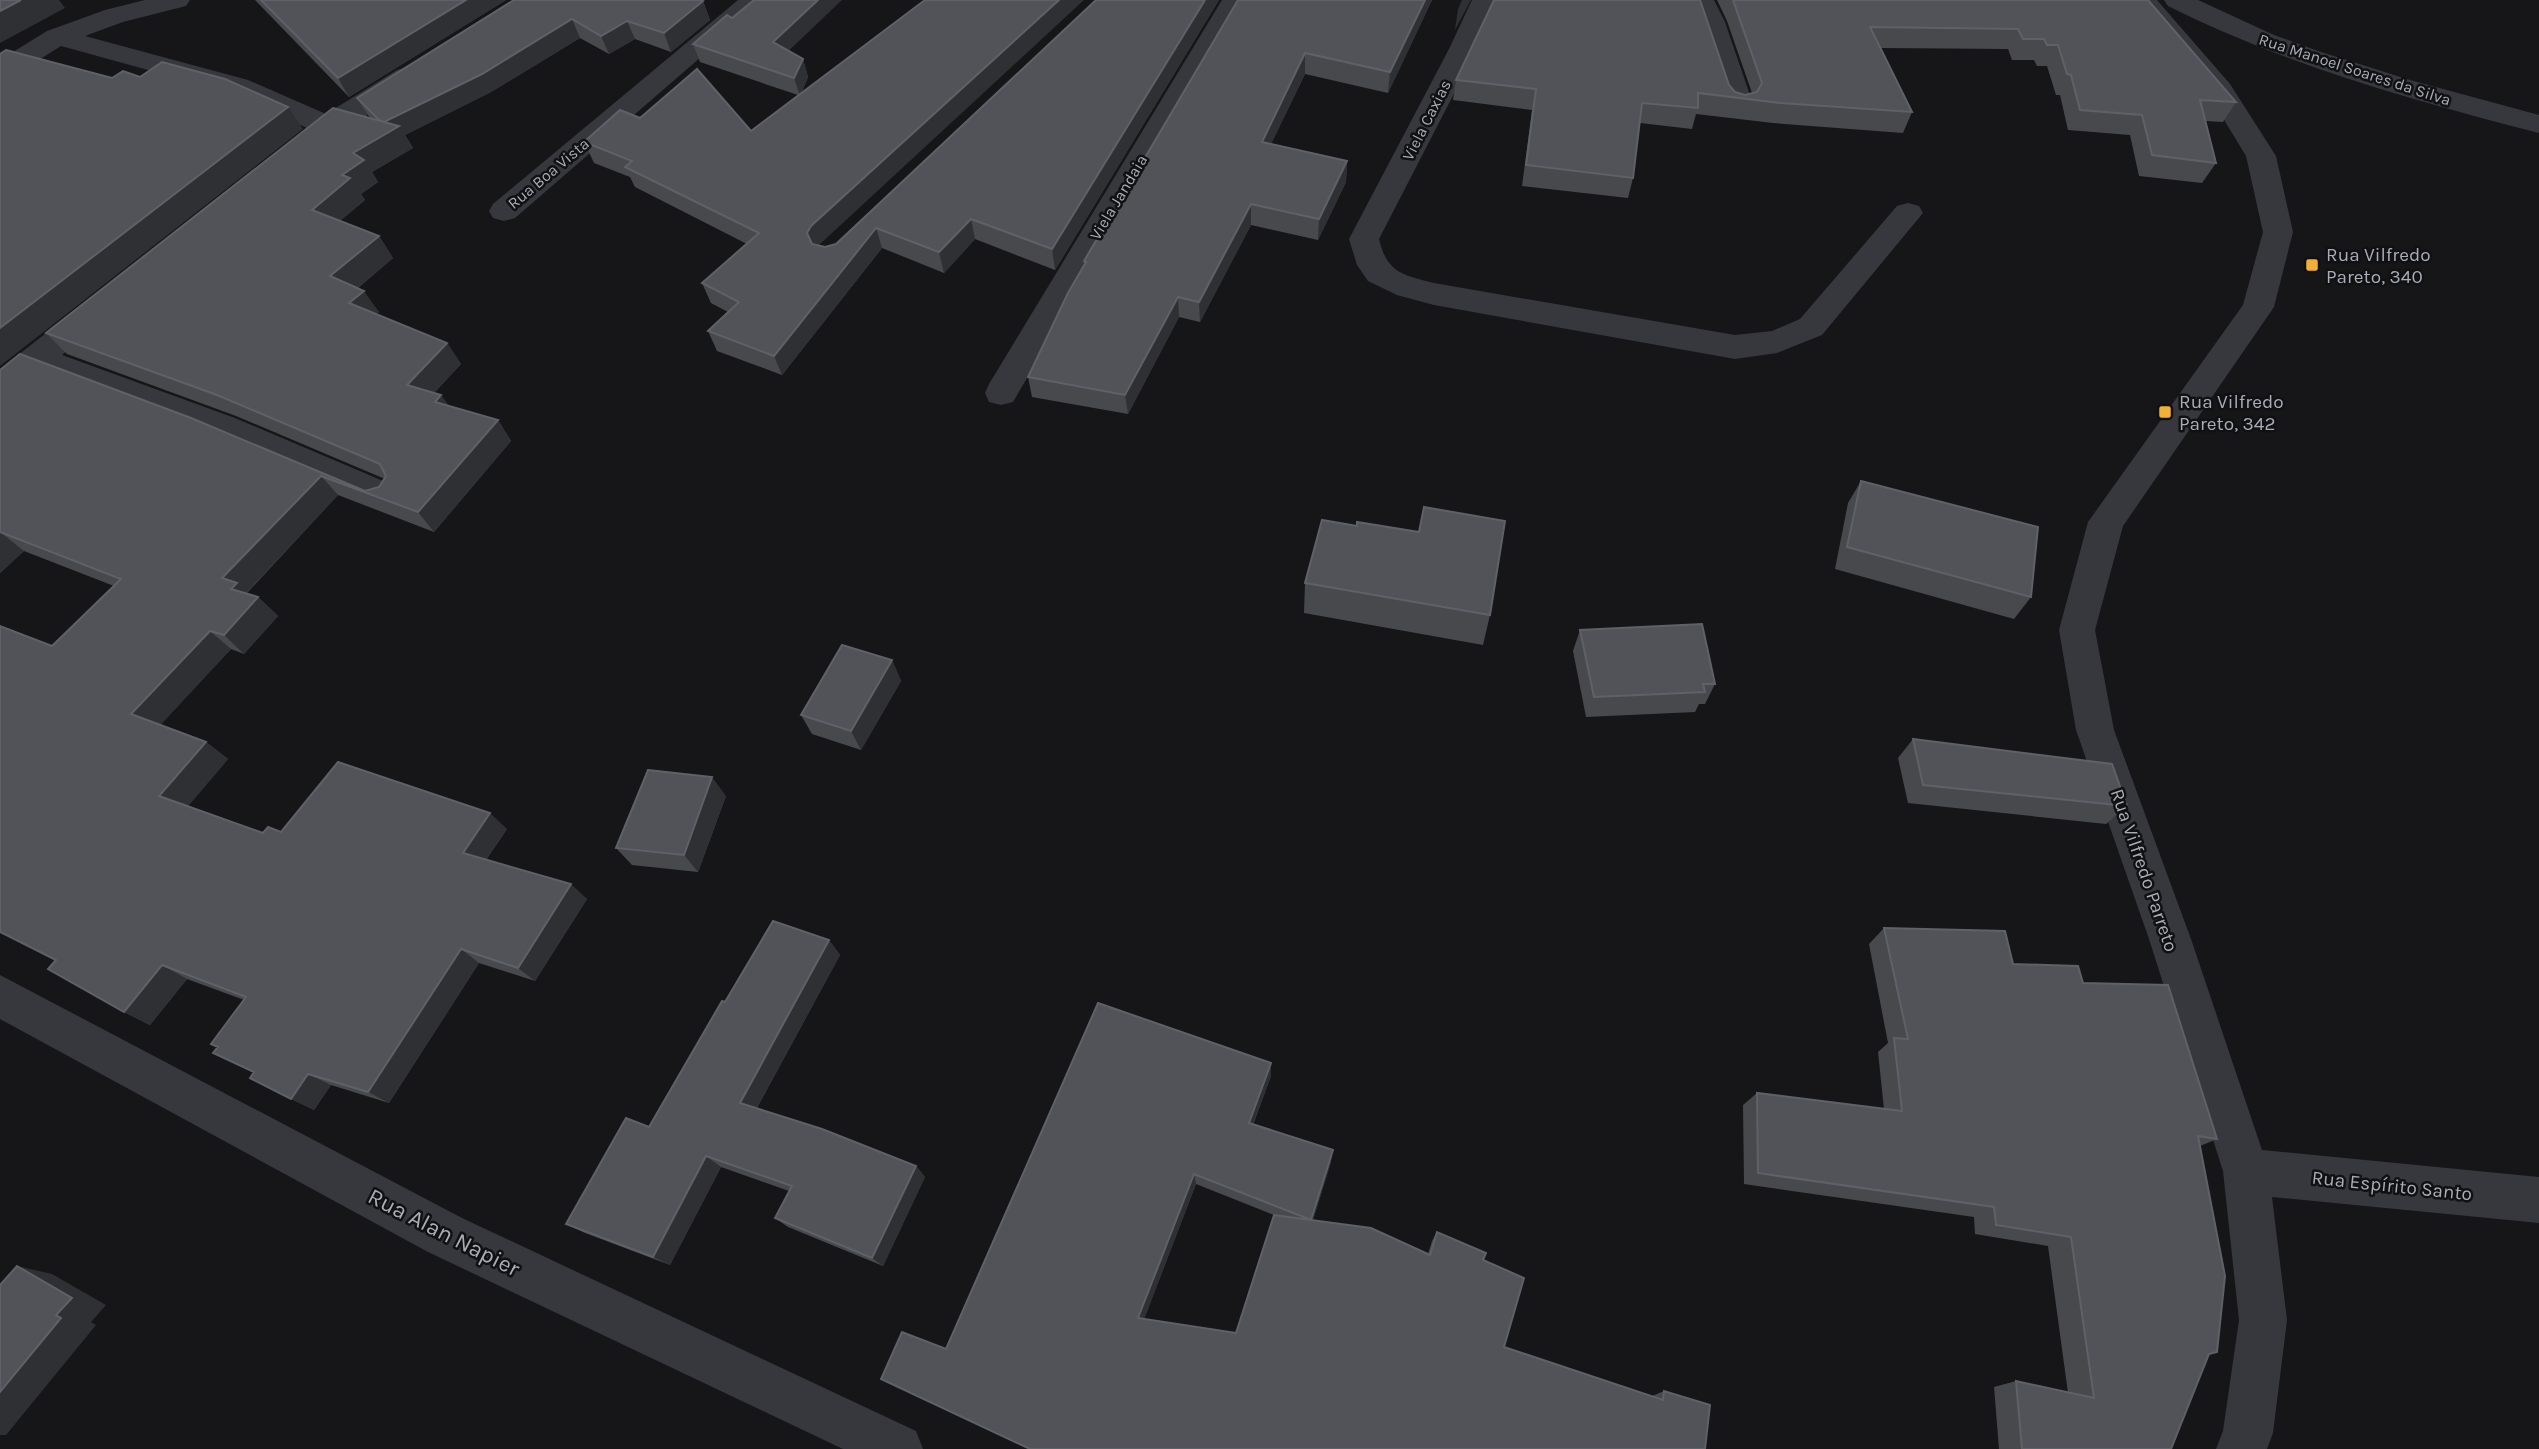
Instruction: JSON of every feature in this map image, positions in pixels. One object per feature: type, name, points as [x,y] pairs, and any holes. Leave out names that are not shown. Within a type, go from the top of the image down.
[{"type":"street","points":[[0,72],[57,37],[114,16],[177,0]]},
{"type":"street","name":"Rua Boa Vista","points":[[504,211],[754,0]]},
{"type":"street","name":"Viela Jandaia","points":[[1000,393],[1235,0]]},
{"type":"street","name":"Viela Caxias","points":[[1485,0],[1463,49],[1364,239],[1366,255],[1375,273],[1392,283],[1434,294],[1735,347],[1777,342],[1811,327],[1908,213]]},
{"type":"street","points":[[1701,0],[1712,22],[1740,104]]},
{"type":"street","name":"Rua Vilfredo Parreto","points":[[2143,0],[2220,90],[2261,156],[2278,232],[2258,307],[2106,523],[2077,630],[2095,730],[2170,939],[2246,1171],[2263,1320],[2248,1433],[2241,1449]]},
{"type":"street","name":"Rua Manoel Soares da Silva","points":[[2177,0],[2281,48],[2403,88],[2539,124]]},
{"type":"street","points":[[57,37],[238,86],[328,126]]},
{"type":"street","points":[[285,160],[328,126],[435,59]]},
{"type":"street","points":[[0,387],[123,289]]},
{"type":"street","points":[[37,358],[223,428],[383,495]]},
{"type":"street","name":"Rua Alan Napier","points":[[0,996],[445,1235],[898,1449]]},
{"type":"street","name":"Rua Espírito Santo","points":[[2246,1171],[2539,1199]]},
{"type":"building","points":[[0,0],[21,0],[0,11]]},
{"type":"building","points":[[261,0],[466,0],[338,78]]},
{"type":"building","points":[[514,0],[703,1],[664,33],[627,21],[601,36],[572,19],[482,74],[384,122],[357,98]]},
{"type":"building","points":[[754,0],[818,0],[773,42],[803,59],[794,78],[693,44],[727,15],[732,18]]},
{"type":"building","points":[[925,0],[1059,0],[811,226],[807,233],[812,244],[825,247],[836,244],[1096,0],[1205,0],[1052,249],[971,219],[939,252],[876,228],[774,356],[708,331],[739,302],[702,283],[759,233],[625,167],[632,161],[584,142],[620,110],[640,118],[697,69],[751,131]]},
{"type":"building","points":[[1238,0],[1425,0],[1390,72],[1305,53],[1262,142],[1347,161],[1319,219],[1251,204],[1199,302],[1178,297],[1125,395],[1028,377],[1068,293],[1086,262],[1084,261]]},
{"type":"building","points":[[1494,0],[1700,0],[1729,85],[1735,92],[1745,95],[1757,92],[1762,83],[1733,0],[2148,0],[2236,102],[2200,100],[2216,163],[2152,155],[2142,115],[2080,110],[2071,75],[2067,74],[2058,45],[2047,45],[2044,39],[2023,39],[2018,29],[1870,27],[1912,112],[1780,103],[1698,93],[1698,108],[1642,103],[1633,178],[1526,165],[1536,89],[1456,80]]},
{"type":"building","points":[[6,50],[112,78],[123,71],[140,77],[162,62],[225,79],[288,107],[0,328],[0,54]]},
{"type":"building","points":[[333,108],[399,126],[353,153],[364,160],[342,175],[350,178],[312,210],[379,236],[330,276],[364,291],[349,303],[447,343],[407,385],[441,395],[435,402],[498,420],[418,512],[321,476],[222,578],[237,583],[231,589],[258,597],[224,635],[210,631],[131,714],[206,742],[159,796],[263,833],[268,827],[281,832],[338,762],[490,813],[463,853],[571,884],[518,968],[461,949],[368,1092],[308,1074],[291,1099],[250,1078],[254,1072],[213,1053],[218,1047],[211,1044],[246,997],[162,965],[124,1012],[48,969],[56,960],[0,932],[0,626],[52,646],[121,579],[0,532],[0,370],[20,354],[191,418],[365,491],[379,487],[386,476],[380,464],[217,395],[46,333]]},
{"type":"building","points":[[1861,481],[2038,527],[2031,597],[1847,547]]},
{"type":"building","points":[[1424,507],[1505,521],[1490,615],[1305,583],[1322,520],[1357,526],[1357,522],[1419,532]]},
{"type":"building","points":[[1702,624],[1715,684],[1703,684],[1705,692],[1594,697],[1580,630]]},
{"type":"building","points":[[842,645],[892,660],[851,731],[801,715]]},
{"type":"building","points":[[1913,739],[2112,764],[2127,806],[1923,785]]},
{"type":"building","points":[[648,770],[712,777],[684,855],[616,848]]},
{"type":"building","points":[[773,921],[829,940],[740,1103],[822,1129],[916,1166],[872,1258],[775,1218],[792,1186],[706,1156],[653,1257],[566,1224],[626,1118],[649,1127],[722,1001],[725,1002]]},
{"type":"building","points":[[1884,928],[2005,931],[2013,964],[2078,966],[2083,983],[2168,985],[2217,1139],[2198,1136],[2225,1276],[2217,1352],[2209,1354],[2171,1449],[2022,1449],[2016,1381],[2094,1398],[2071,1237],[1996,1225],[1994,1207],[1758,1173],[1757,1093],[1902,1111],[1894,1038],[1908,1039]]},
{"type":"building","points":[[1098,1003],[1271,1063],[1249,1123],[1333,1150],[1311,1220],[1371,1228],[1430,1255],[1437,1232],[1486,1253],[1483,1260],[1524,1278],[1504,1347],[1663,1400],[1664,1391],[1710,1405],[1705,1449],[1030,1449],[881,1379],[902,1332],[946,1349]],"holes":[[[1194,1174],[1311,1220],[1274,1215],[1236,1333],[1138,1318]]]},
{"type":"building","points":[[17,1266],[72,1298],[56,1315],[61,1318],[0,1392],[0,1285]]},
{"type":"place","name":"Rua Vilfredo Pareto, 340","points":[[2312,265]]},
{"type":"place","name":"Rua Vilfredo Pareto, 342","points":[[2165,412]]}]
